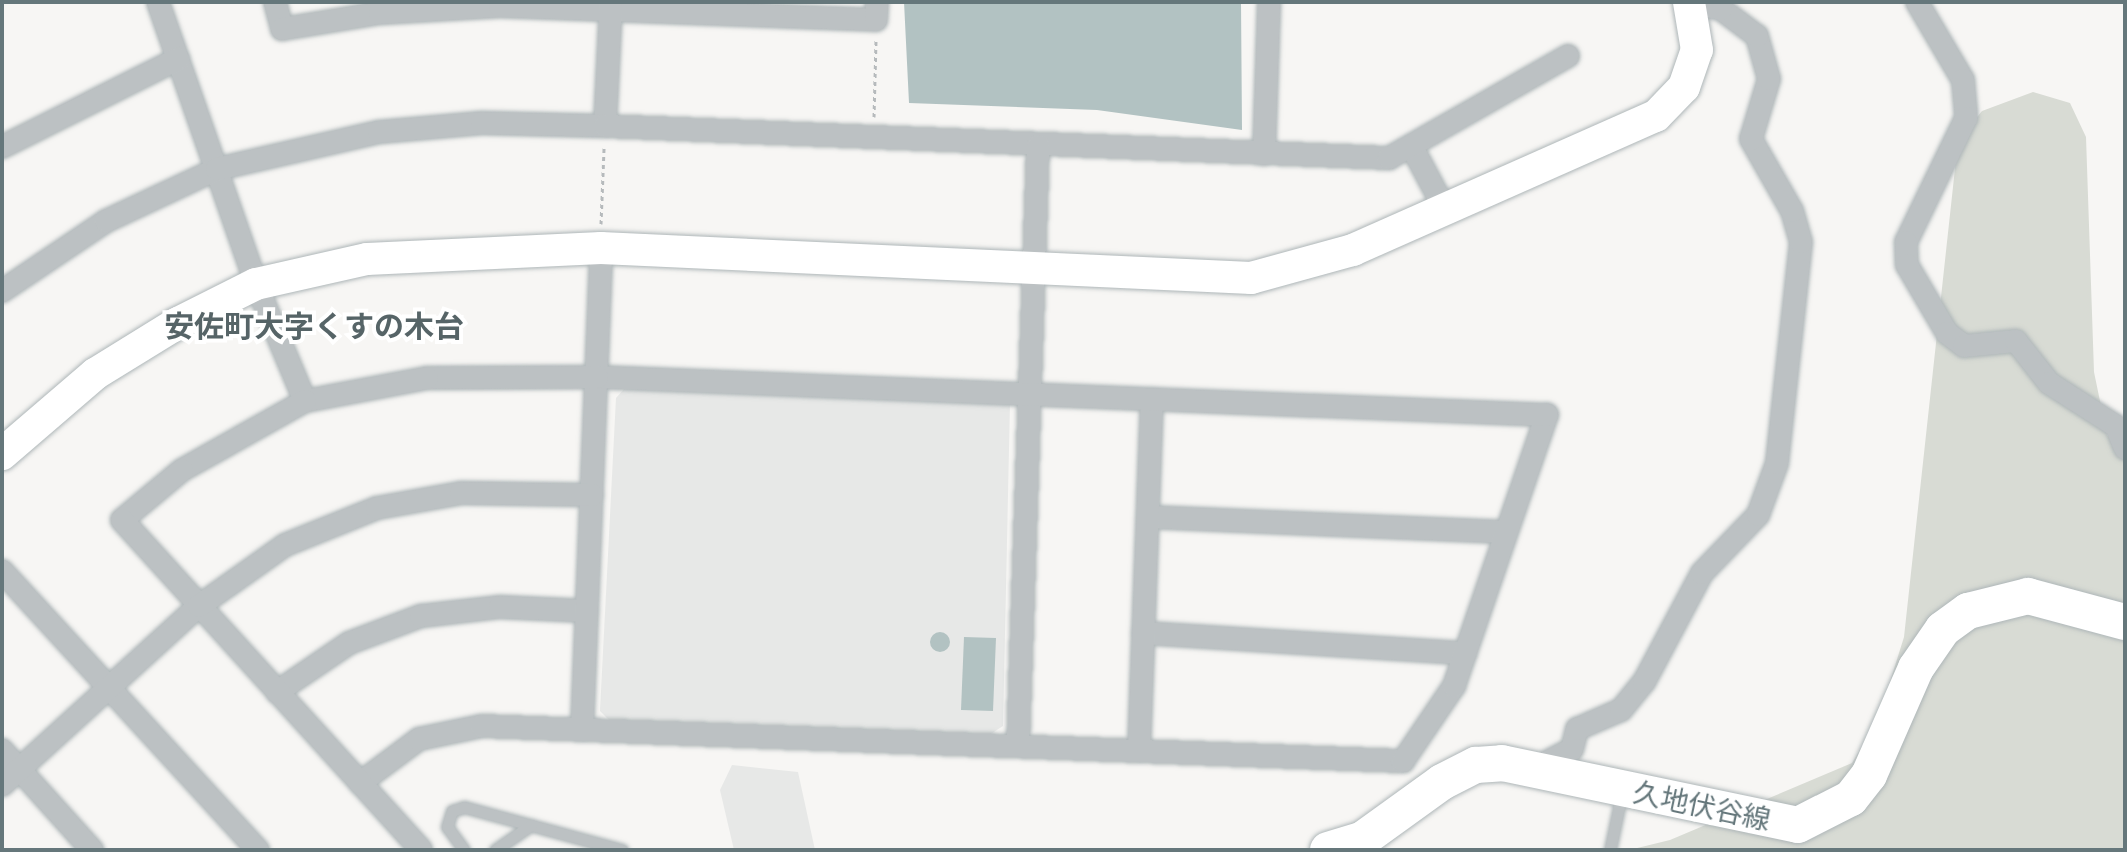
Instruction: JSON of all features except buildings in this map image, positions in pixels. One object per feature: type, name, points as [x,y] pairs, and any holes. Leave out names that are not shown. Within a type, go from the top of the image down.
[{"type":"main road","name":"久地伏谷線","points":[[1328,850],[1363,839],[1476,765],[1537,767],[1769,822],[1798,825],[1827,816],[1869,775],[1916,668],[1943,629],[1968,611],[2028,596],[2125,622]]},
{"type":"street","points":[[158,2],[256,284],[305,401]]},
{"type":"street","points":[[275,2],[282,29],[380,13],[500,6],[611,6],[876,20],[877,2]]},
{"type":"street","points":[[1264,154],[1269,2]]},
{"type":"street","points":[[2,454],[95,374],[256,284],[367,259],[601,242],[1035,270],[1251,278],[1353,250],[1656,116],[1684,87],[1697,50],[1690,2],[1721,9],[1757,36],[1769,79],[1751,139],[1792,211],[1801,242],[1777,463],[1758,515],[1702,573],[1644,682],[1621,710],[1577,729],[1572,749],[1537,767]]},
{"type":"street","points":[[1917,2],[1963,80],[1966,118],[1906,242],[1907,265],[1947,333],[1964,346],[2016,341],[2049,383],[2116,426],[2125,448]]},
{"type":"street","points":[[605,132],[611,6]]},
{"type":"street","points":[[2,291],[106,221],[217,169],[379,132],[482,123],[605,132],[1389,158],[1413,149],[1568,56]]},
{"type":"street","points":[[2,147],[178,59]]},
{"type":"street","points":[[1018,746],[1038,146]]},
{"type":"street","points":[[1413,149],[1446,211]]},
{"type":"street","points":[[582,730],[601,242]]},
{"type":"street","points":[[360,783],[419,739],[482,726],[1403,761],[1454,686],[1547,415],[597,377],[427,378],[305,401],[182,470],[122,520],[199,606],[277,692],[421,850]]},
{"type":"street","points":[[1139,751],[1152,399]]},
{"type":"street","points":[[2,785],[199,606],[285,545],[377,508],[461,493],[592,495]]},
{"type":"street","points":[[1148,517],[1506,532]]},
{"type":"street","points":[[2,571],[258,850]]},
{"type":"street","points":[[277,692],[349,643],[421,616],[500,607],[587,611]]},
{"type":"street","points":[[1143,633],[1465,653]]},
{"type":"street","points":[[2,750],[92,850]]},
{"type":"lane","points":[[1610,850],[1623,789]]},
{"type":"lane","points":[[464,850],[447,827],[452,811],[464,807],[622,850]]},
{"type":"lane","points":[[495,850],[531,825]]},
{"type":"lane","points":[[570,836],[580,850]]},
{"type":"path","points":[[874,129],[876,31]]},
{"type":"path","points":[[601,242],[605,132]]},
{"type":"shaded area","points":[[904,2],[1241,2],[1242,130],[1097,110],[909,103]]},
{"type":"shaded area","points":[[2033,92],[2070,103],[2086,137],[2094,372],[2107,435],[2125,456],[2125,850],[1629,850],[1670,840],[1852,763],[1878,720],[1904,637],[1958,141],[1982,111]]},
{"type":"shaded area","points":[[624,389],[1010,403],[1003,726],[989,735],[609,720],[600,711],[616,398]]},
{"type":"shaded area","points":[[940,632],[947,635],[950,642],[947,649],[940,652],[933,649],[930,642],[933,635]]},
{"type":"shaded area","points":[[964,637],[996,638],[993,711],[961,710]]},
{"type":"shaded area","points":[[732,765],[798,772],[815,850],[734,850],[720,790]]},
{"type":"district","name":"安佐町大字くすの木台","points":[[314,327]]}]
